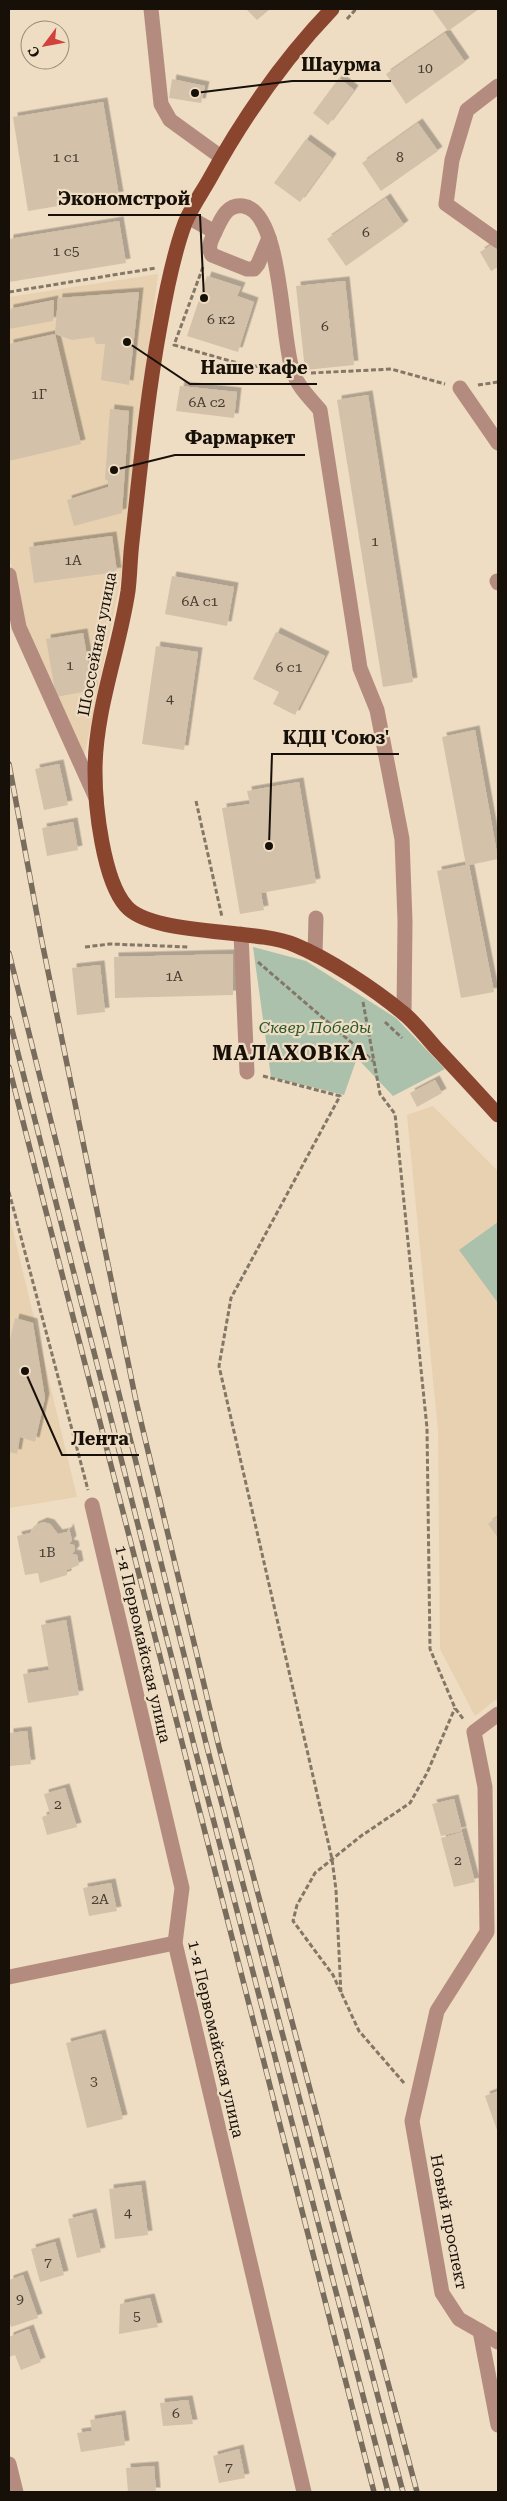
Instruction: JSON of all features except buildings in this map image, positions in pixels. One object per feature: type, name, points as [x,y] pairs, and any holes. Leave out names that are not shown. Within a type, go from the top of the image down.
[{"type":"main road","name":"Шоссейная улица","points":[[332,9],[277,73],[221,157],[188,217],[180,240],[165,298],[155,353],[131,547],[128,589],[96,747],[96,798],[102,838],[115,889],[123,903],[133,914],[146,920],[242,942],[291,943],[315,954],[404,1013],[498,1115]]},
{"type":"street","points":[[151,9],[161,104],[170,120],[221,157]]},
{"type":"street","points":[[498,86],[467,110],[452,160],[446,204],[498,241]]},
{"type":"street","points":[[269,238],[254,269],[247,269],[212,255],[210,244],[225,212],[233,207],[244,206],[258,214],[269,238],[277,273],[293,372],[305,394],[320,410],[360,668],[377,710],[402,839],[405,921],[404,1013]]},
{"type":"street","points":[[188,217],[215,232]]},
{"type":"street","points":[[460,388],[498,443]]},
{"type":"street","points":[[9,575],[19,627],[96,798]]},
{"type":"street","points":[[315,954],[316,918]]},
{"type":"street","points":[[242,942],[247,1072]]},
{"type":"street","name":"1-я Первомайская улица","points":[[92,1505],[182,1888],[175,1943],[304,2492]]},
{"type":"street","points":[[474,1732],[498,1714]]},
{"type":"street","name":"Новый проспект","points":[[474,1732],[485,1787],[487,1932],[437,2011],[412,2122],[442,2293],[459,2320],[498,2342]]},
{"type":"street","points":[[9,1977],[175,1943]]},
{"type":"street","points":[[480,2331],[498,2424]]},
{"type":"street","points":[[9,2464],[16,2492]]},
{"type":"path","points":[[9,292],[160,268]]},
{"type":"path","points":[[196,801],[222,919]]},
{"type":"path","points":[[242,942],[374,1062]]},
{"type":"path","points":[[85,947],[110,944],[199,947]]},
{"type":"path","points":[[354,998],[363,1002],[380,1094],[395,1114],[427,1428],[430,1649],[455,1708],[474,1732]]},
{"type":"path","points":[[247,1072],[340,1096],[231,1298],[219,1366],[332,1859],[336,1890],[342,1994]]},
{"type":"path","points":[[9,1192],[92,1505]]},
{"type":"path","points":[[409,2089],[359,2031],[333,1975],[292,1922],[298,1905],[316,1872],[410,1803],[427,1773],[455,1708]]},
{"type":"shaded area","points":[[158,274],[120,584],[83,762],[22,625],[9,552],[9,297]]},
{"type":"shaded area","points":[[433,1106],[498,1171],[498,1698],[475,1716],[440,1649],[438,1431],[407,1115]]},
{"type":"shaded area","points":[[9,1214],[77,1497],[9,1508]]},
{"type":"green space","name":"Сквер Победы","points":[[253,947],[306,961],[396,1018],[445,1069],[393,1096],[357,1058],[344,1095],[271,1077]]},
{"type":"green space","points":[[498,1222],[498,1303],[459,1250]]},
{"type":"railway","points":[[9,764],[42,942],[136,1401],[219,1747],[417,2492]]},
{"type":"railway","points":[[9,953],[208,1751],[403,2492]]},
{"type":"railway","points":[[9,1018],[196,1753],[388,2492]]},
{"type":"railway","points":[[9,1067],[374,2492]]},
{"type":"place","name":"Шаурма","points":[[195,93]]},
{"type":"place","name":"Экономстрой","points":[[204,298]]},
{"type":"place","name":"Наше кафе","points":[[127,342]]},
{"type":"place","name":"Фармаркет","points":[[114,470]]},
{"type":"place","name":"КДЦ 'Союз'","points":[[269,846]]},
{"type":"place","name":"Лента","points":[[25,1371]]},
{"type":"district","name":"МАЛАХОВКА","points":[[290,1053]]}]
